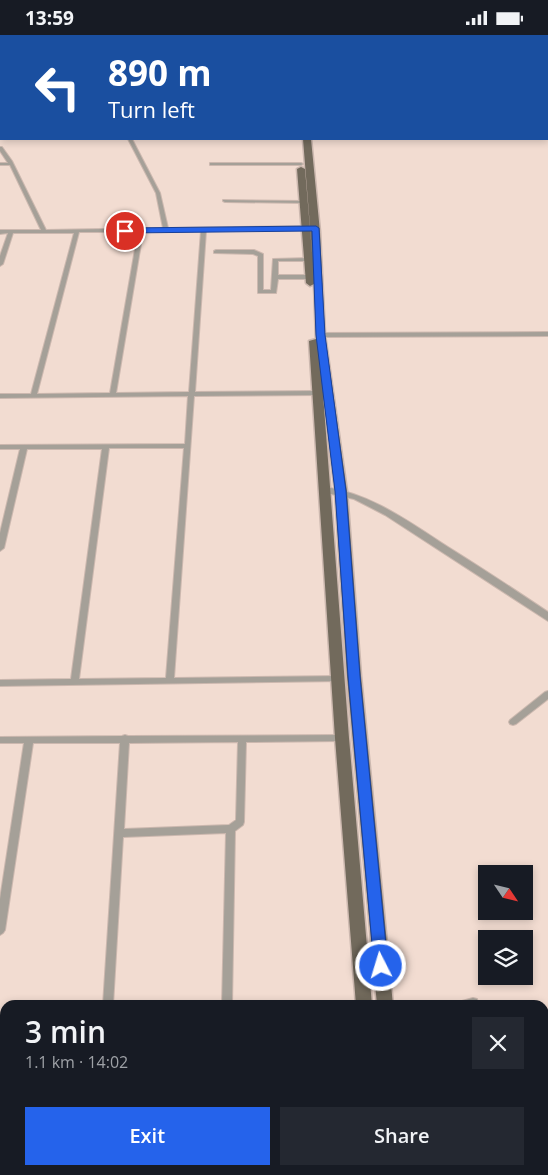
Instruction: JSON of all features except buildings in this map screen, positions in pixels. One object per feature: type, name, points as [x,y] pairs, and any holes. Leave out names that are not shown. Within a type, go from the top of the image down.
[{"type":"main road","points":[[299,140],[304,202],[310,228],[308,259],[317,393],[364,1000]]},
{"type":"main road","points":[[307,140],[310,228],[320,335],[340,491],[354,676],[385,1000]]},
{"type":"street","points":[[131,140],[158,193],[166,230]]},
{"type":"street","points":[[0,147],[11,163],[44,231]]},
{"type":"street","points":[[0,164],[11,163]]},
{"type":"street","points":[[212,165],[301,164]]},
{"type":"street","points":[[226,201],[304,202]]},
{"type":"street","points":[[0,232],[310,228]]},
{"type":"street","points":[[113,395],[141,230]]},
{"type":"street","points":[[170,679],[204,230]]},
{"type":"street","points":[[34,395],[77,231]]},
{"type":"street","points":[[0,264],[11,232]]},
{"type":"street","points":[[216,253],[254,252],[275,260],[308,259]]},
{"type":"street","points":[[261,255],[260,292],[274,292],[275,260]]},
{"type":"street","points":[[275,277],[310,277]]},
{"type":"street","points":[[320,335],[548,334]]},
{"type":"street","points":[[0,396],[317,393]]},
{"type":"street","points":[[75,681],[106,446]]},
{"type":"street","points":[[0,447],[187,446]]},
{"type":"street","points":[[0,548],[24,447]]},
{"type":"street","points":[[325,490],[340,491],[362,498],[413,528],[548,617]]},
{"type":"street","points":[[0,683],[170,679],[339,679]]},
{"type":"street","points":[[513,722],[548,693]]},
{"type":"street","points":[[108,1000],[125,738]]},
{"type":"street","points":[[120,833],[231,829],[240,822],[242,738]]},
{"type":"street","points":[[0,740],[342,738]]},
{"type":"street","points":[[0,930],[30,739]]},
{"type":"street","points":[[227,1000],[231,829]]},
{"type":"route","points":[[125,231],[316,228],[320,335],[332,416],[340,491],[354,676],[381,966]]}]
